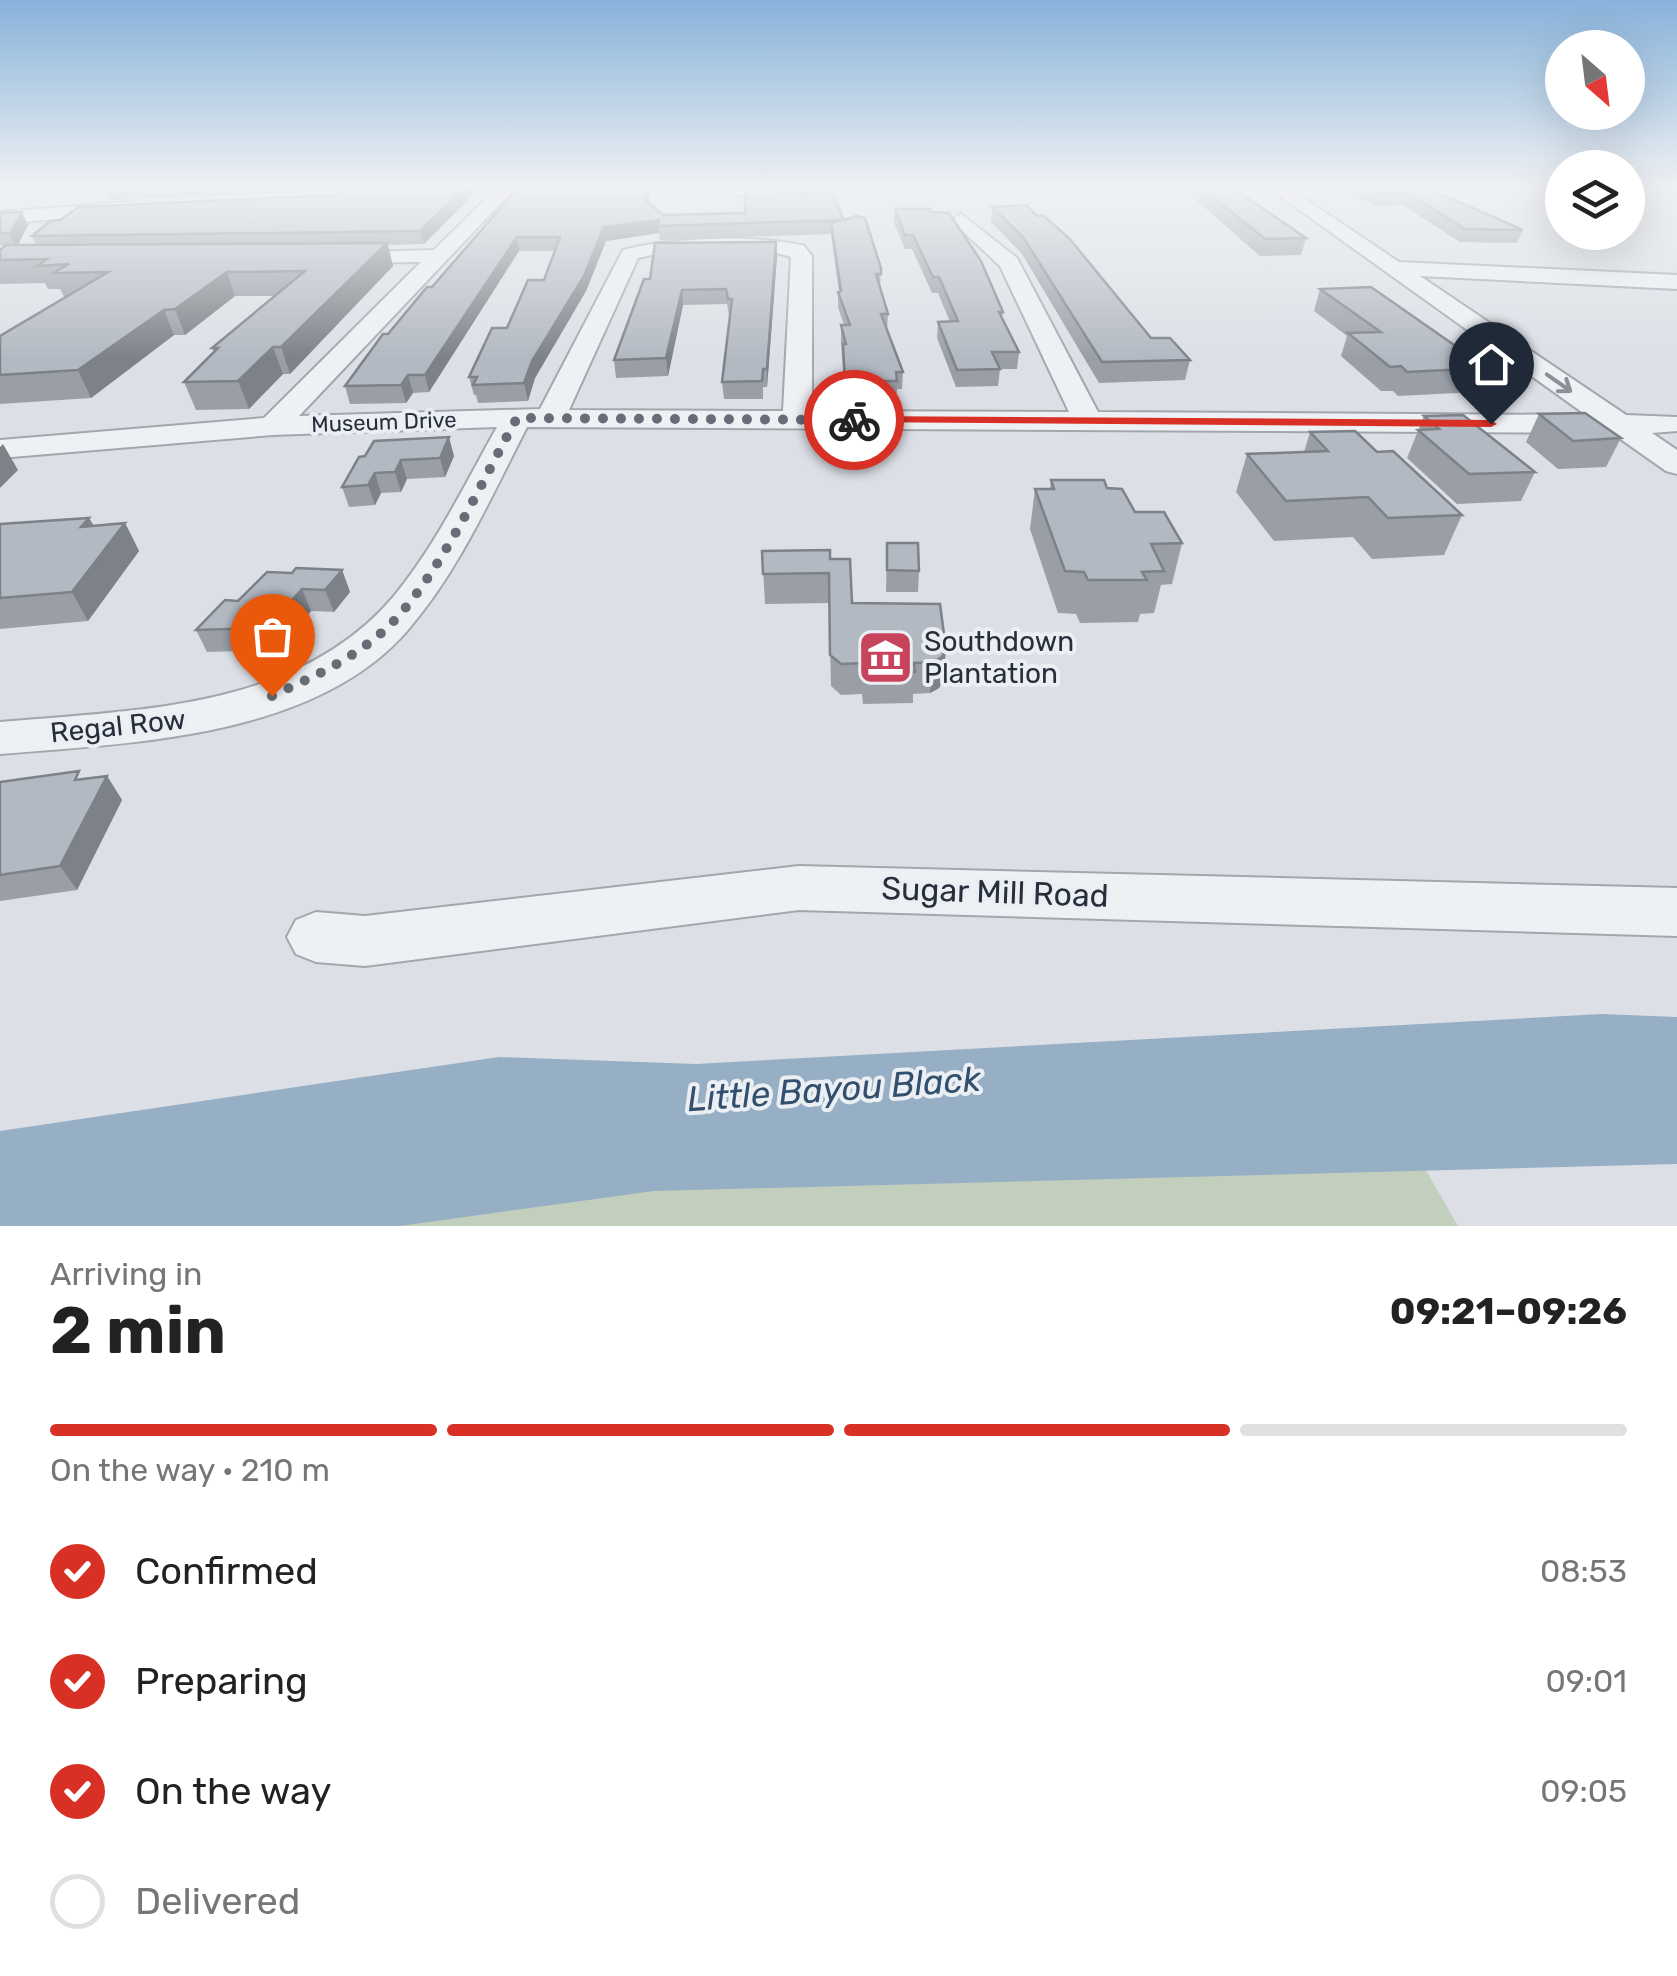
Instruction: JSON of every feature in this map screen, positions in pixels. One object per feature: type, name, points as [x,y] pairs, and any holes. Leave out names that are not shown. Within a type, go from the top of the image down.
[{"type":"street","points":[[273,426],[450,245]]},
{"type":"street","points":[[990,245],[1010,263],[1088,421]]},
{"type":"street","points":[[1373,245],[1545,343]]},
{"type":"street","points":[[1383,245],[1628,414],[1677,464]]},
{"type":"street","name":"Regal Row","points":[[0,738],[208,715],[272,696],[335,667],[391,624],[437,563],[534,418],[627,256],[649,249],[777,247],[801,252],[798,420]]},
{"type":"street","points":[[314,258],[440,256]]},
{"type":"street","points":[[1421,274],[1677,282]]},
{"type":"street","points":[[1421,274],[1677,292]]},
{"type":"street","name":"Museum Drive","points":[[0,449],[273,426],[534,418],[1088,421],[1628,414],[1673,426]]},
{"type":"street","name":"Sugar Mill Road","points":[[316,936],[366,941],[799,888],[1677,912]]},
{"type":"green space","points":[[1412,1146],[1458,1226],[219,1226],[491,1186]]},
{"type":"water","name":"Little Bayou Black","points":[[1601,1014],[1677,1017],[1677,1164],[654,1191],[400,1226],[0,1226],[0,1131],[499,1057],[696,1064]]},
{"type":"building","points":[[6,245],[385,245],[281,347],[273,347],[238,381],[184,382],[218,348],[212,348],[305,271],[227,272],[78,370],[0,375],[0,336],[108,272],[53,273],[69,264],[37,266],[47,259],[0,260],[0,250]]},
{"type":"building","points":[[468,245],[512,245],[425,375],[408,375],[401,385],[345,386],[383,334],[388,334],[427,287],[432,287]]},
{"type":"building","points":[[557,245],[597,245],[584,276],[532,361],[524,383],[473,385],[477,377],[469,377],[492,328],[507,328],[528,280],[544,280]]},
{"type":"building","points":[[655,245],[776,245],[767,369],[763,369],[762,381],[722,382],[732,299],[728,299],[726,289],[682,290],[666,358],[614,360],[644,279],[650,279]]},
{"type":"building","points":[[834,245],[874,245],[881,268],[881,274],[876,274],[888,314],[881,314],[903,372],[896,372],[897,381],[845,381],[846,344],[841,325],[850,325],[838,292],[841,291]]},
{"type":"building","points":[[918,245],[970,245],[981,261],[1003,312],[999,312],[1019,352],[992,352],[1000,369],[957,370],[938,322],[958,321],[939,277],[933,277]]},
{"type":"building","points":[[1028,245],[1075,245],[1151,338],[1170,338],[1190,360],[1102,362]]},
{"type":"building","points":[[1371,287],[1487,368],[1407,372],[1401,366],[1390,367],[1348,333],[1381,332],[1320,289]]},
{"type":"building","points":[[1585,413],[1621,438],[1573,441],[1539,414]]},
{"type":"building","points":[[1463,415],[1535,472],[1469,474],[1418,430],[1439,429],[1424,416]]},
{"type":"building","points":[[1355,431],[1377,452],[1393,451],[1462,515],[1388,518],[1368,497],[1286,501],[1247,454],[1328,451],[1310,432]]},
{"type":"building","points":[[449,437],[440,458],[401,460],[395,472],[375,473],[368,485],[342,487],[359,457],[365,456],[374,441]]},
{"type":"building","points":[[1051,480],[1104,480],[1107,488],[1122,489],[1135,512],[1164,512],[1182,543],[1151,544],[1164,571],[1142,572],[1147,580],[1088,580],[1084,572],[1065,571],[1035,489],[1054,489]]},
{"type":"building","points":[[89,518],[81,527],[125,523],[72,592],[0,598],[0,524]]},
{"type":"building","points":[[887,543],[918,543],[919,571],[887,570]]},
{"type":"building","points":[[830,550],[830,559],[850,559],[852,603],[940,604],[946,649],[942,657],[933,662],[914,663],[915,672],[864,673],[863,663],[841,664],[830,655],[829,573],[763,574],[762,551]]},
{"type":"building","points":[[296,568],[342,570],[325,590],[302,589],[267,628],[196,630],[225,600],[238,601],[267,572],[292,573]]},
{"type":"building","points":[[79,771],[75,780],[107,776],[60,866],[0,875],[0,782]]},
{"type":"way so far","points":[[272,696],[335,667],[391,624],[437,563],[517,418],[854,420]]},
{"type":"place","name":"Southdown Plantation","points":[[885,657]]},
{"type":"route","points":[[854,420],[1491,424]]}]
